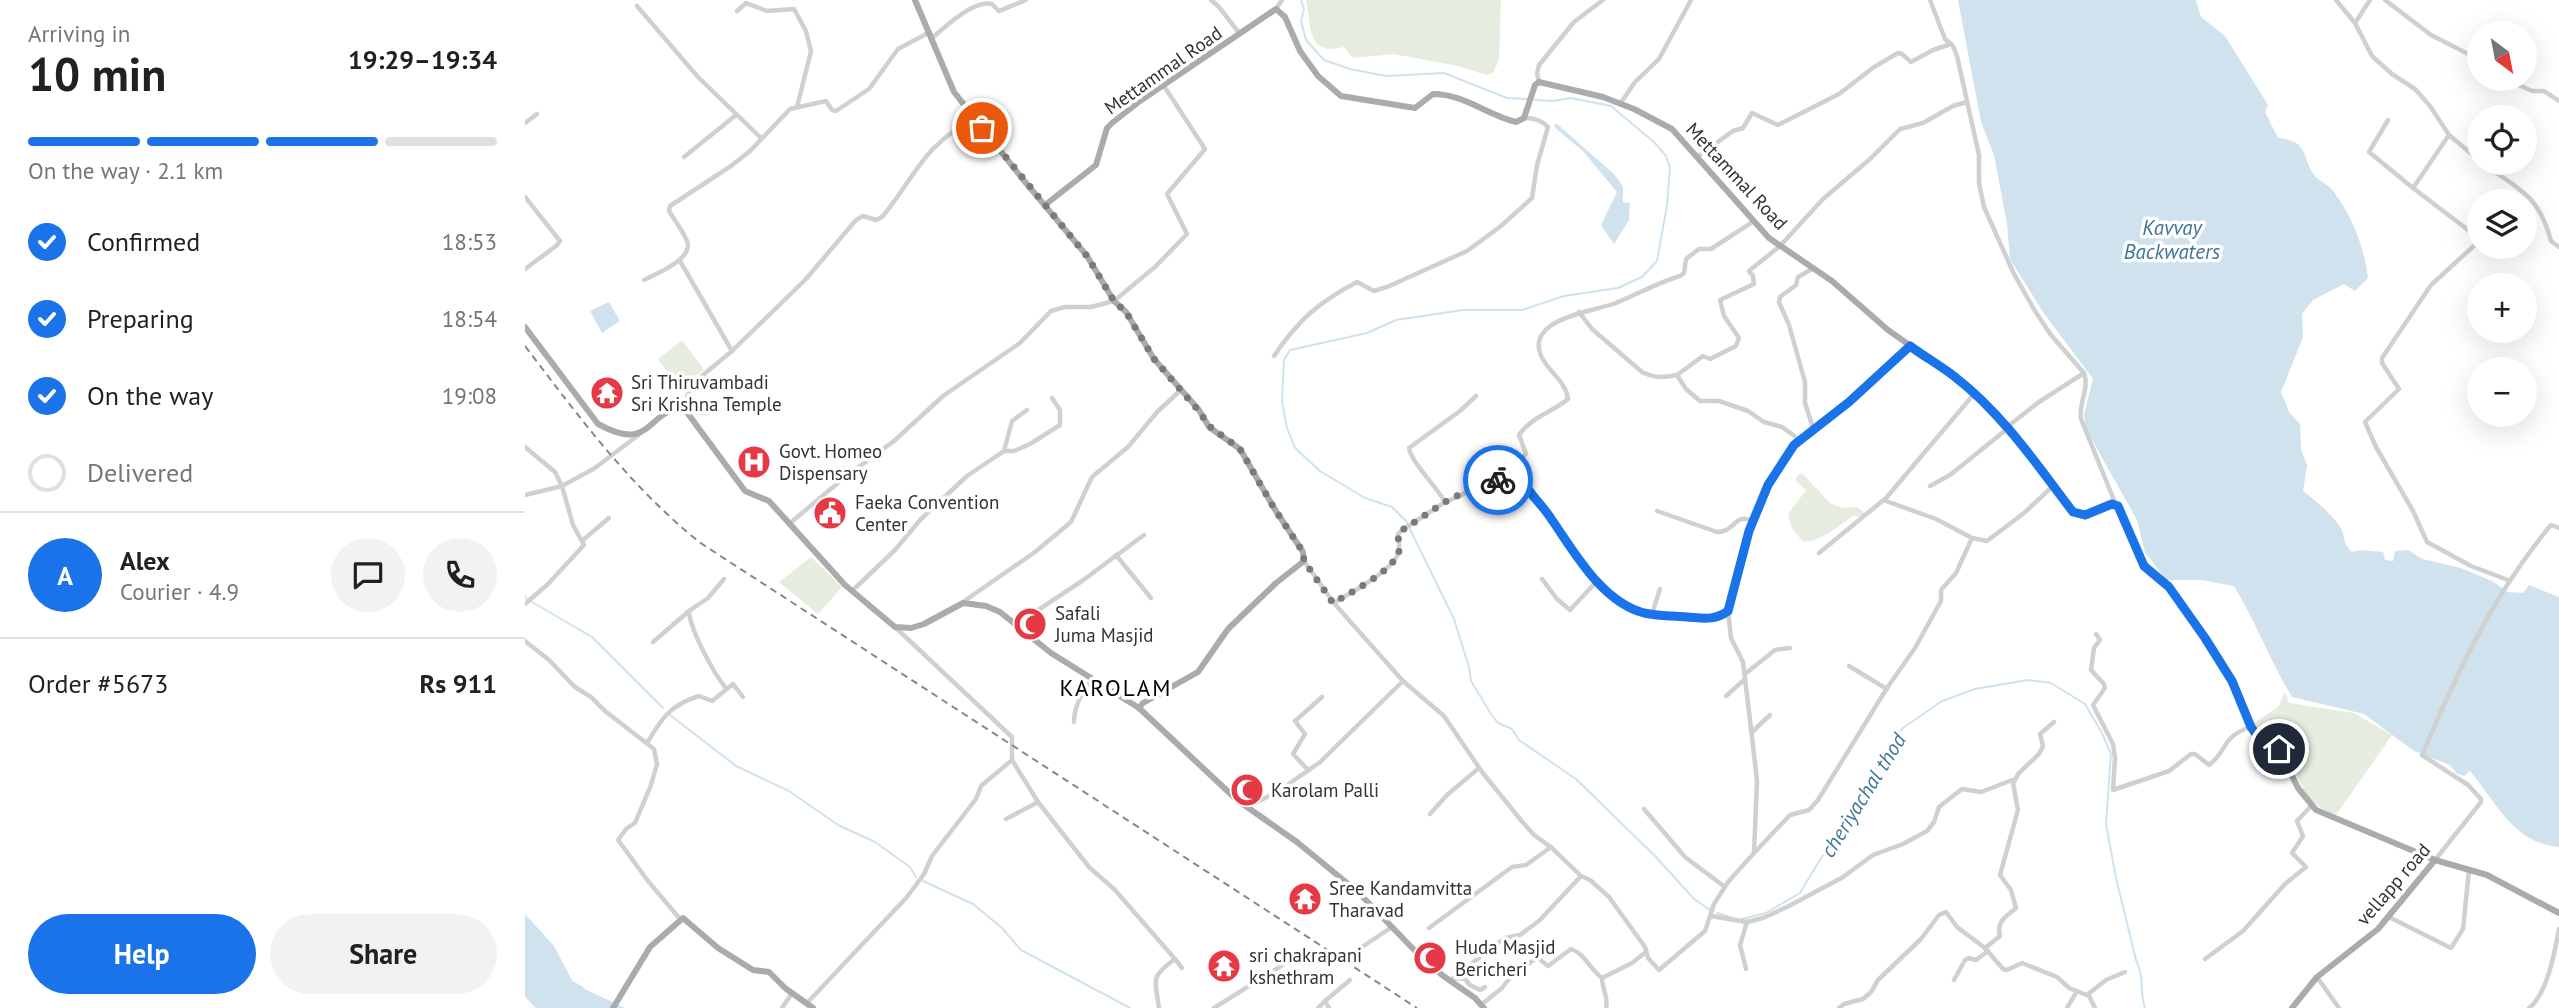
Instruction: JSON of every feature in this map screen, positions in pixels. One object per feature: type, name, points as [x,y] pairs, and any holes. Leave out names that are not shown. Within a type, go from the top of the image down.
[{"type":"main road","points":[[915,0],[951,85],[973,117],[1087,256],[1114,301],[1126,312],[1154,359],[1209,426],[1240,449],[1303,552],[1304,561],[1276,583],[1228,629],[1198,671],[1143,703],[1139,708]]},
{"type":"main road","points":[[1276,9],[1285,17],[1300,51],[1318,76],[1341,96],[1415,108],[1437,94],[1470,102],[1513,121],[1524,118],[1535,85],[1539,82]]},
{"type":"main road","name":"Mettammal Road","points":[[1045,205],[1095,165],[1107,128],[1112,123],[1276,9]]},
{"type":"main road","name":"Mettammal Road","points":[[1539,82],[1603,97],[1672,128],[1769,238],[1814,268],[1974,394],[2007,428],[2073,512],[2087,515],[2112,504],[2116,505]]},
{"type":"main road","points":[[525,327],[598,424],[618,434],[642,433],[679,407],[683,407],[745,491],[769,500],[852,591],[895,626],[911,628],[924,624],[963,603],[986,606],[1000,612],[1051,653],[1139,708],[1245,808],[1297,842],[1359,892],[1392,927],[1482,1006]]},
{"type":"main road","points":[[2116,505],[2144,566],[2169,587],[2218,656],[2232,681],[2251,727],[2256,734],[2279,749],[2298,788],[2312,805],[2329,817],[2435,860],[2487,875],[2559,913]]},
{"type":"main road","name":"vellapp road","points":[[2292,1008],[2317,977],[2359,945],[2388,916],[2435,860]]},
{"type":"main road","points":[[613,1008],[650,947],[684,918],[718,947],[753,970],[769,972],[810,1006]]},
{"type":"street","points":[[643,280],[680,261],[688,250],[688,243],[669,211],[670,206],[731,166],[790,109],[826,101],[832,110],[836,111],[869,89],[898,49],[931,35],[956,17],[982,4],[992,4],[999,11],[1026,0]]},
{"type":"street","points":[[1211,0],[1240,35]]},
{"type":"street","points":[[1276,9],[1282,0]]},
{"type":"street","points":[[1539,82],[1539,65],[1574,22],[1603,0]]},
{"type":"street","points":[[1620,104],[1635,82],[1659,59],[1691,0]]},
{"type":"street","points":[[1930,0],[1945,39],[1957,56],[1979,155],[1979,183],[1985,207],[2002,249],[2035,311],[2051,335],[2084,373],[2086,387],[2081,419],[2116,505]]},
{"type":"street","points":[[2336,0],[2355,23],[2372,56],[2392,74],[2409,84],[2424,99],[2449,135],[2467,150]]},
{"type":"street","points":[[2355,23],[2370,0]]},
{"type":"street","points":[[2385,0],[2431,35],[2467,53]]},
{"type":"street","points":[[737,11],[746,3],[767,11],[794,9],[797,13],[806,31],[811,51],[797,107]]},
{"type":"street","points":[[637,6],[698,77],[761,138]]},
{"type":"street","points":[[1697,157],[1733,131],[1743,128],[1752,113],[1778,125],[1839,94],[1874,67],[1898,54],[1911,62],[1951,44]]},
{"type":"street","points":[[789,524],[845,477],[894,441],[943,396],[1020,343],[1055,309],[1091,307],[1114,301],[1156,266],[1187,234],[1167,194],[1205,149],[1164,86]]},
{"type":"street","points":[[2537,91],[2544,91],[2559,102]]},
{"type":"street","points":[[1579,312],[1592,329],[1642,372],[1651,376],[1677,376],[1703,356],[1710,359],[1736,346],[1739,338],[1724,316],[1720,300],[1754,284],[1749,271],[1780,246],[1823,199],[1900,129],[1923,123],[1953,106],[1967,103]]},
{"type":"street","points":[[525,123],[537,114]]},
{"type":"street","points":[[684,157],[736,115]]},
{"type":"street","points":[[708,413],[687,412],[687,396],[692,384],[732,351],[806,279],[856,220],[863,216],[876,220],[882,217],[925,158],[973,117]]},
{"type":"street","points":[[1274,356],[1296,325],[1341,290],[1357,282],[1374,291],[1467,251],[1501,226],[1532,198],[1537,165],[1548,128],[1544,122],[1524,118]]},
{"type":"street","points":[[2388,120],[2369,152],[2478,241],[2431,285],[2382,358],[2382,363],[2399,389],[2365,422],[2427,542],[2471,566],[2508,580],[2551,524],[2559,528]]},
{"type":"street","points":[[2413,188],[2449,135]]},
{"type":"street","points":[[2499,175],[2536,204],[2549,228],[2551,241],[2559,247]]},
{"type":"street","points":[[525,197],[560,241],[525,269]]},
{"type":"street","points":[[1728,611],[1715,619],[1652,614],[1621,603],[1597,581],[1559,532],[1552,518],[1529,493],[1517,462],[1526,454],[1520,431],[1535,418],[1568,399],[1567,393],[1539,351],[1540,336],[1558,322],[1579,312],[1619,302],[1684,273],[1686,259],[1699,249],[1711,249],[1755,220]]},
{"type":"street","points":[[680,261],[732,351]]},
{"type":"street","points":[[1813,428],[1808,420],[1805,403],[1805,382],[1789,325],[1779,302],[1780,297],[1795,285],[1798,277],[1814,268]]},
{"type":"street","points":[[1754,853],[1757,781],[1743,662],[1731,638],[1728,611],[1753,521],[1768,485],[1794,445],[1849,402],[1910,346]]},
{"type":"street","points":[[1930,486],[1950,475],[2039,401],[2084,373]]},
{"type":"street","points":[[1677,376],[1686,389],[1700,401],[1719,401],[1748,411],[1764,422],[1793,433],[1800,440]]},
{"type":"street","points":[[963,603],[1072,522],[1092,477],[1128,447],[1158,411],[1182,390]]},
{"type":"street","points":[[1819,553],[1885,498],[1974,394]]},
{"type":"street","points":[[1445,502],[1435,484],[1413,459],[1409,448],[1476,396]]},
{"type":"street","points":[[852,591],[957,484],[1005,451],[1014,451],[1030,444],[1060,425],[1060,410],[1052,398]]},
{"type":"street","points":[[1005,451],[1012,421],[1027,410]]},
{"type":"street","points":[[525,495],[562,486],[596,468],[642,433]]},
{"type":"street","points":[[525,447],[555,472],[562,486],[573,525],[583,540],[583,548],[525,604]]},
{"type":"street","points":[[1333,603],[1384,570],[1399,551],[1398,534],[1445,502],[1487,479],[1493,477],[1503,480],[1519,472]]},
{"type":"street","points":[[1885,498],[1936,519],[1972,538],[1987,541],[2024,513],[2053,486]]},
{"type":"street","points":[[1657,511],[1722,533],[1739,518],[1753,521]]},
{"type":"street","points":[[583,540],[609,518]]},
{"type":"street","points":[[1020,628],[1032,614],[1083,581],[1144,535]]},
{"type":"street","points":[[1304,561],[1333,603],[1403,681],[1444,716],[1479,768],[1534,835],[1609,897],[1659,970],[1705,931],[1714,904],[1754,853],[1790,815],[1809,810],[1818,800],[1920,639],[1941,601],[1941,590],[1956,573],[1972,538]]},
{"type":"street","points":[[1116,555],[1151,597]]},
{"type":"street","points":[[653,642],[708,598],[724,579]]},
{"type":"street","points":[[1542,579],[1557,599],[1570,610],[1597,581]]},
{"type":"street","name":"vellapp road","points":[[2435,860],[2481,802],[2468,785],[2422,755],[2457,674],[2508,580]]},
{"type":"street","points":[[1652,614],[1660,589]]},
{"type":"street","points":[[689,611],[689,617],[713,670],[726,688]]},
{"type":"street","points":[[895,626],[1012,737],[1012,760],[1038,802],[1089,867],[1115,890],[1182,968]]},
{"type":"street","points":[[2096,634],[2100,640],[2094,648],[2091,670],[2105,688],[2093,705],[2113,744],[2113,790],[2169,771],[2191,754],[2209,765],[2215,761],[2231,736],[2251,727]]},
{"type":"street","points":[[525,641],[549,660],[575,687],[654,749],[657,764],[654,776],[635,823],[618,839],[647,881],[680,919]]},
{"type":"street","points":[[1726,696],[1775,650],[1790,648]]},
{"type":"street","points":[[1849,666],[1887,689]]},
{"type":"street","points":[[1074,722],[1074,713],[1084,691],[1094,680]]},
{"type":"street","points":[[1245,808],[1277,792],[1319,763],[1403,681]]},
{"type":"street","points":[[647,743],[663,716],[691,699],[699,696],[712,701],[733,684],[743,697]]},
{"type":"street","points":[[1308,770],[1293,754],[1304,734],[1295,722],[1322,697]]},
{"type":"street","points":[[1751,732],[1770,715]]},
{"type":"street","points":[[1954,980],[1965,960],[1976,960],[2000,936],[1998,928],[2004,916],[2016,908],[2011,890],[2000,875],[2018,810],[2013,783],[2039,754],[2043,746],[2040,734],[2054,722]]},
{"type":"street","points":[[810,1006],[907,897],[924,874],[932,856],[976,799],[981,786],[1012,760]]},
{"type":"street","points":[[1430,814],[1447,795],[1479,768]]},
{"type":"street","points":[[1711,916],[1747,922],[1763,918],[1843,877],[1873,855],[1920,836],[1934,822],[1939,807],[1962,789],[1981,792],[2015,779]]},
{"type":"street","points":[[1006,819],[1038,802]]},
{"type":"street","points":[[2205,959],[2254,921],[2263,906],[2306,867],[2292,853],[2303,836],[2297,821],[2312,805]]},
{"type":"street","points":[[1644,809],[1685,857],[1725,887]]},
{"type":"street","points":[[1429,928],[1512,867],[1534,860],[1551,847]]},
{"type":"street","points":[[2388,916],[2451,948],[2463,929],[2469,870]]},
{"type":"street","points":[[1449,979],[1495,945],[1506,938],[1520,935],[1540,920],[1581,876]]},
{"type":"street","points":[[1839,1008],[1863,999],[1871,992],[1878,980],[1921,939],[1939,915],[1946,912],[1957,927],[1987,949],[2003,969],[2007,970],[2022,963],[2087,995],[2095,1008]]},
{"type":"street","points":[[1746,970],[1740,945],[1747,922]]},
{"type":"street","points":[[1347,957],[1392,927]]},
{"type":"street","points":[[2529,1008],[2538,1000],[2556,949],[2559,929]]},
{"type":"street","points":[[1482,1006],[1512,975],[1534,960],[1538,958],[1548,966],[1571,949],[1583,957],[1602,978],[1608,1001],[1606,1008]]},
{"type":"street","points":[[1602,978],[1647,952]]},
{"type":"street","points":[[1159,1008],[1155,980],[1158,971],[1175,959]]},
{"type":"street","points":[[1213,1008],[1283,964]]},
{"type":"street","points":[[2087,995],[2106,980],[2125,972]]},
{"type":"street","points":[[2317,977],[2339,1008]]},
{"type":"street","points":[[1449,979],[1465,979],[1480,990],[1485,987]]},
{"type":"street","points":[[1318,1008],[1350,980]]},
{"type":"street","points":[[2067,1008],[2077,991]]},
{"type":"street","points":[[782,1008],[792,993]]},
{"type":"street","points":[[1325,1001],[1329,1008]]},
{"type":"shaded area","points":[[1306,0],[1501,0],[1499,60],[1493,73],[1486,75],[1458,66],[1393,54],[1353,58],[1344,47],[1323,48],[1317,43],[1313,37]]},
{"type":"shaded area","points":[[682,340],[704,370],[678,387],[658,359]]},
{"type":"shaded area","points":[[1802,473],[1830,503],[1843,508],[1857,507],[1865,513],[1861,517],[1853,516],[1823,536],[1803,542],[1792,528],[1788,514],[1806,490],[1796,481],[1796,477]]},
{"type":"shaded area","points":[[811,557],[842,587],[818,614],[779,582]]},
{"type":"shaded area","points":[[2285,692],[2289,703],[2354,713],[2392,735],[2336,815],[2313,802],[2278,745],[2251,725],[2278,707]]},
{"type":"water","name":"Kavvay Backwaters","points":[[1958,0],[2196,0],[2201,17],[2225,36],[2268,105],[2265,112],[2278,138],[2289,140],[2301,147],[2317,178],[2332,190],[2341,202],[2357,233],[2366,266],[2368,278],[2355,291],[2344,284],[2313,300],[2302,314],[2303,337],[2281,392],[2289,412],[2300,424],[2301,449],[2307,465],[2303,491],[2336,522],[2352,552],[2383,552],[2385,560],[2393,561],[2395,551],[2408,550],[2422,559],[2461,568],[2492,581],[2508,592],[2523,593],[2529,585],[2559,597],[2559,847],[2543,844],[2518,830],[2470,771],[2464,776],[2456,773],[2450,765],[2414,751],[2364,714],[2292,697],[2234,586],[2201,580],[2166,580],[2145,552],[2137,520],[2086,429],[2084,414],[2093,379],[2043,312],[2010,259],[2007,224],[1994,155],[1981,122]]},
{"type":"water","points":[[1556,123],[1615,175],[1623,187],[1623,202],[1630,203],[1629,220],[1614,244],[1601,225],[1617,192],[1583,151],[1554,127]]},
{"type":"water","points":[[609,302],[620,321],[602,333],[590,311]]},
{"type":"water","points":[[525,914],[554,946],[574,984],[625,1008],[536,1008],[525,997]]},
{"type":"waterway","points":[[1301,0],[1304,9],[1301,21],[1306,40],[1324,60],[1350,69],[1386,76],[1444,73],[1507,98],[1527,99]]},
{"type":"waterway","points":[[1535,100],[1571,98],[1611,106],[1655,143],[1666,156],[1670,168],[1667,205],[1657,261],[1642,277],[1618,288],[1564,296],[1522,310],[1463,310],[1396,320],[1367,333],[1290,350],[1284,360],[1282,402],[1287,428],[1295,448],[1320,471],[1365,498],[1392,507],[1406,521],[1454,619],[1471,681],[1498,723],[1512,729],[1519,740],[1576,779],[1656,857],[1694,899],[1710,910]]},
{"type":"waterway","points":[[532,602],[592,637],[663,708]]},
{"type":"waterway","name":"cheriyachal thod","points":[[1742,919],[1766,913],[1800,893],[1821,858],[1848,824],[1888,746],[1903,728],[1942,701],[1975,689],[2028,680],[2051,683],[2085,704],[2111,754],[2106,824],[2116,878],[2140,973],[2145,1008]]},
{"type":"waterway","points":[[670,715],[736,766],[789,791],[838,825],[875,842],[910,867],[916,877]]},
{"type":"waterway","points":[[923,881],[973,904],[1002,928],[1021,950],[1130,1008]]},
{"type":"waterway","name":"cheriyachal thod","points":[[1717,913],[1733,918]]},
{"type":"waterway","points":[[572,982],[583,988]]},
{"type":"railway","points":[[525,346],[627,473],[673,520],[699,542],[1417,1008]]},
{"type":"way so far","points":[[982,128],[1087,256],[1114,301],[1126,312],[1154,359],[1170,379],[1182,390],[1209,426],[1240,449],[1303,552],[1304,561],[1333,603],[1384,570],[1399,551],[1398,534],[1401,531],[1432,509],[1487,479],[1493,477],[1498,480]]},
{"type":"place","name":"Sri Thiruvambadi Sri Krishna Temple","points":[[607,393]]},
{"type":"place","name":"Govt. Homeo Dispensary","points":[[754,462]]},
{"type":"place","name":"Faeka Convention Center","points":[[830,513]]},
{"type":"place","name":"Safali Juma Masjid","points":[[1030,624]]},
{"type":"place","name":"Karolam Palli","points":[[1247,790]]},
{"type":"place","name":"Sree Kandamvitta Tharavad","points":[[1305,899]]},
{"type":"place","name":"Huda Masjid Bericheri","points":[[1430,958]]},
{"type":"place","name":"sri chakrapani kshethram","points":[[1224,966]]},
{"type":"district","name":"KAROLAM","points":[[1116,687]]},
{"type":"route","points":[[1498,480],[1519,472],[1525,489],[1552,518],[1559,532],[1591,575],[1621,603],[1644,613],[1715,619],[1728,611],[1749,531],[1768,485],[1794,445],[1849,402],[1910,346],[1956,378],[1997,417],[2073,512],[2085,515],[2104,506],[2118,506],[2144,566],[2169,587],[2218,656],[2256,734],[2279,749]]}]
